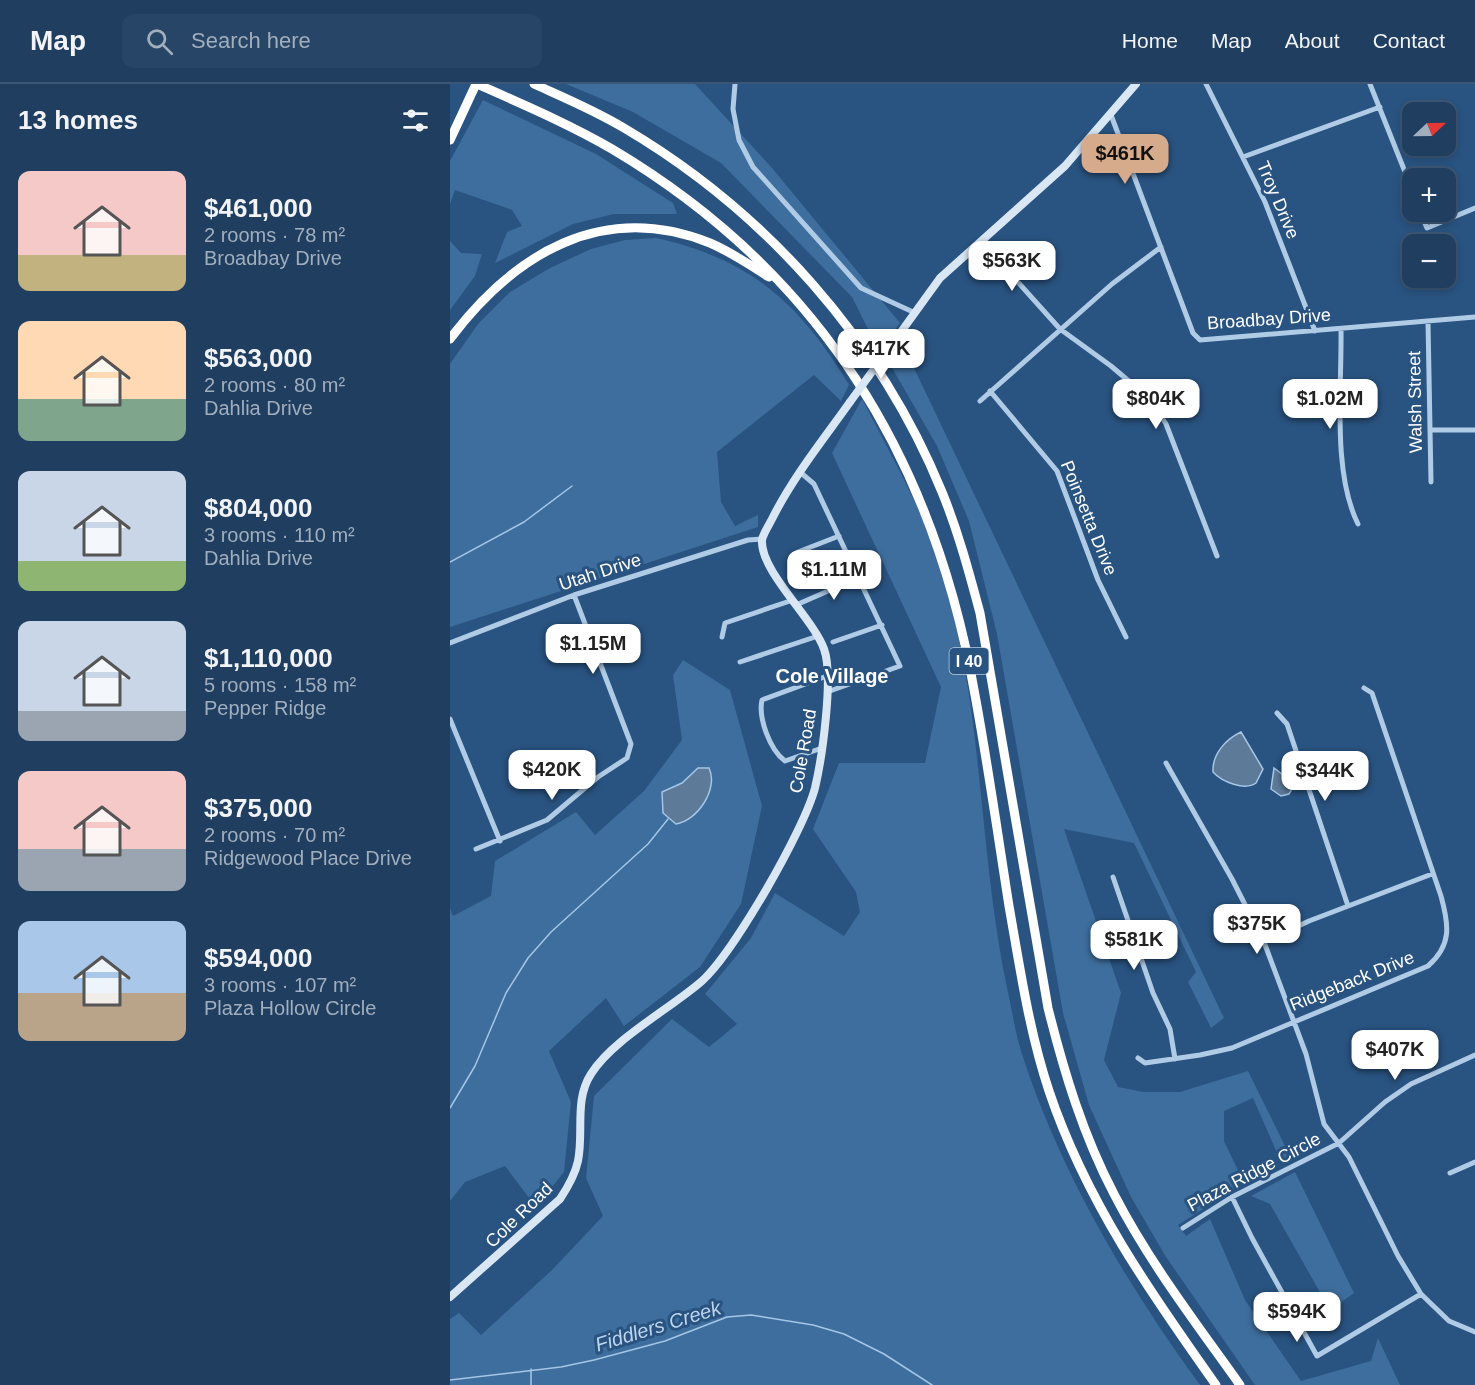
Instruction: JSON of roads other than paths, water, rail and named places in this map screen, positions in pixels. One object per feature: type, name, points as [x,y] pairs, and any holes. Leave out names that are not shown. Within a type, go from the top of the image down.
[{"type":"highway","name":"I 40","points":[[476,84],[572,127],[649,172],[733,236],[786,288],[828,337],[876,410],[928,515],[948,573],[975,695],[1024,993],[1049,1090],[1068,1143],[1119,1244],[1151,1294],[1216,1385]]},
{"type":"highway","points":[[450,140],[476,84]]},
{"type":"highway","name":"I 40","points":[[534,84],[623,128],[701,179],[754,222],[815,285],[845,323],[882,377],[915,433],[942,491],[964,552],[980,613],[1048,1008],[1064,1071],[1086,1133],[1114,1194],[1146,1250],[1240,1385]]},
{"type":"highway","points":[[450,339],[482,300],[523,264],[564,243],[606,232],[656,230],[691,237],[725,250],[786,288]]},
{"type":"street","points":[[735,84],[734,109],[739,140],[753,167],[861,288],[913,312]]},
{"type":"street","points":[[762,539],[787,490],[913,312],[940,278],[1065,166],[1136,84]]},
{"type":"street","name":"Troy Drive","points":[[1206,84],[1264,202],[1315,331]]},
{"type":"street","points":[[1370,84],[1404,168]]},
{"type":"street","points":[[1243,157],[1380,107]]},
{"type":"street","name":"Broadbay Drive","points":[[1111,115],[1193,333],[1200,340],[1475,317]]},
{"type":"street","points":[[1456,216],[1475,208]]},
{"type":"street","points":[[1424,222],[1427,228],[1441,222]]},
{"type":"street","points":[[981,241],[1060,329],[1111,366],[1150,399],[1166,424],[1217,556]]},
{"type":"street","points":[[980,401],[1137,263],[1161,247]]},
{"type":"street","name":"Walsh Street","points":[[1428,322],[1431,482]]},
{"type":"street","points":[[1341,329],[1344,479],[1347,499],[1358,524]]},
{"type":"street","name":"Poinsetta Drive","points":[[990,391],[1057,471],[1098,580],[1126,636]]},
{"type":"street","points":[[1430,430],[1475,430]]},
{"type":"street","points":[[800,472],[810,478],[860,577],[900,666],[827,692]]},
{"type":"street","points":[[798,552],[839,536]]},
{"type":"street","name":"Utah Drive","points":[[450,643],[574,595],[748,540],[762,539]]},
{"type":"street","name":"Cole Road","points":[[450,1297],[560,1198],[572,1178],[579,1159],[579,1120],[585,1086],[592,1072],[613,1051],[703,980],[722,958],[764,890],[810,803],[817,779],[827,692],[827,661],[818,636],[767,561],[762,539]]},
{"type":"street","points":[[722,637],[725,623],[796,603],[860,577]]},
{"type":"street","points":[[476,849],[547,820],[598,777],[627,758],[631,752],[631,744],[574,595]]},
{"type":"street","points":[[833,642],[882,625]]},
{"type":"street","points":[[740,662],[818,636]]},
{"type":"street","points":[[819,749],[785,761],[776,755],[760,710],[762,700],[827,676]]},
{"type":"street","name":"Ridgeback Drive","points":[[1137,1058],[1145,1063],[1232,1048],[1294,1020],[1428,966],[1438,957],[1449,934],[1448,919],[1372,693],[1364,687]]},
{"type":"street","points":[[1277,713],[1287,724],[1348,906]]},
{"type":"street","points":[[450,720],[500,841]]},
{"type":"street","points":[[1166,763],[1232,879],[1264,942],[1306,1054],[1322,1119],[1349,1157],[1398,1256],[1421,1294],[1449,1321],[1475,1332]]},
{"type":"street","points":[[1264,942],[1348,906],[1432,874]]},
{"type":"street","points":[[1113,877],[1154,993],[1170,1029],[1175,1059]]},
{"type":"street","name":"Plaza Ridge Circle","points":[[1183,1228],[1232,1197],[1339,1143],[1397,1093],[1475,1055]]},
{"type":"street","points":[[1450,1173],[1475,1162]]},
{"type":"street","points":[[1232,1197],[1317,1356],[1421,1294]]},
{"type":"waterway","points":[[450,562],[524,522],[572,486]]},
{"type":"waterway","points":[[450,1108],[475,1066],[506,993],[528,958],[551,932],[648,844],[668,819]]},
{"type":"waterway","name":"Fiddlers Creek","points":[[450,1380],[561,1367],[594,1360],[665,1341],[727,1317],[751,1315],[813,1325],[844,1334],[884,1354],[932,1385]]},
{"type":"waterway","points":[[531,1369],[531,1385]]},
{"type":"district","name":"Cole Village","points":[[832,676]]}]
